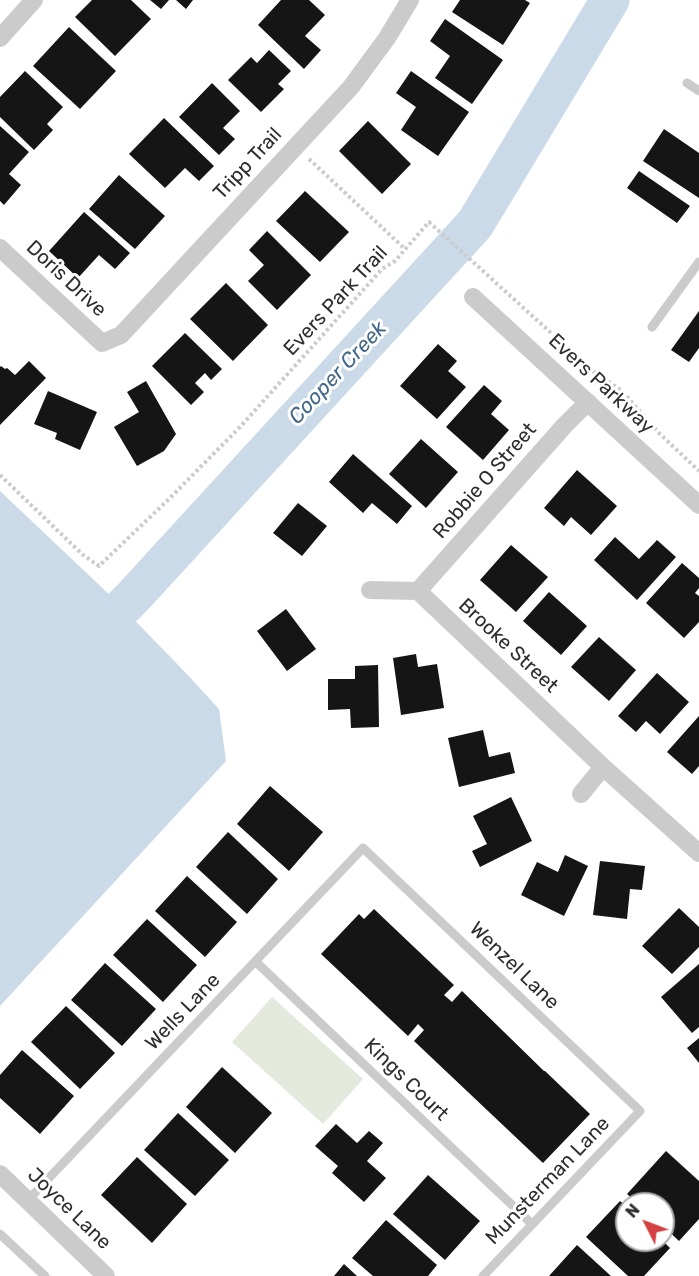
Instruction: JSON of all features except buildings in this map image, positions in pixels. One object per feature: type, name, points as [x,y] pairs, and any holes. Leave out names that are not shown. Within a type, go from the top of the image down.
[{"type":"street","points":[[0,38],[34,0]]},
{"type":"street","name":"Tripp Trail","points":[[102,343],[121,335],[351,87],[387,38],[410,0]]},
{"type":"street","name":"Doris Drive","points":[[0,248],[102,343]]},
{"type":"street","name":"Evers Parkway","points":[[473,297],[699,505]]},
{"type":"street","name":"Robbie O Street","points":[[418,591],[588,402]]},
{"type":"street","points":[[370,590],[418,591]]},
{"type":"street","name":"Brooke Street","points":[[418,591],[603,767],[699,853]]},
{"type":"street","points":[[581,794],[603,767]]},
{"type":"street","name":"Joyce Lane","points":[[0,1174],[106,1276]]},
{"type":"lane","points":[[687,83],[699,91]]},
{"type":"lane","points":[[652,327],[699,262]]},
{"type":"lane","name":"Wells Lane","points":[[28,1200],[363,848]]},
{"type":"lane","name":"Wenzel Lane","points":[[363,848],[640,1111]]},
{"type":"lane","name":"Kings Court","points":[[256,962],[532,1224]]},
{"type":"lane","name":"Munsterman Lane","points":[[483,1276],[640,1111]]},
{"type":"lane","points":[[0,1234],[45,1276]]},
{"type":"path","points":[[295,146],[405,249]]},
{"type":"path","name":"Evers Park Trail","points":[[0,476],[84,555],[99,566],[240,427],[382,269],[395,261],[429,222],[594,372],[622,391],[659,433],[699,471]]},
{"type":"shaded area","points":[[272,997],[363,1079],[323,1124],[232,1042]]},
{"type":"water","points":[[0,491],[114,599],[219,709],[226,761],[0,1006]]},
{"type":"waterway","name":"Cooper Creek","points":[[0,684],[67,654],[87,640],[116,614],[475,224],[610,0]]}]
